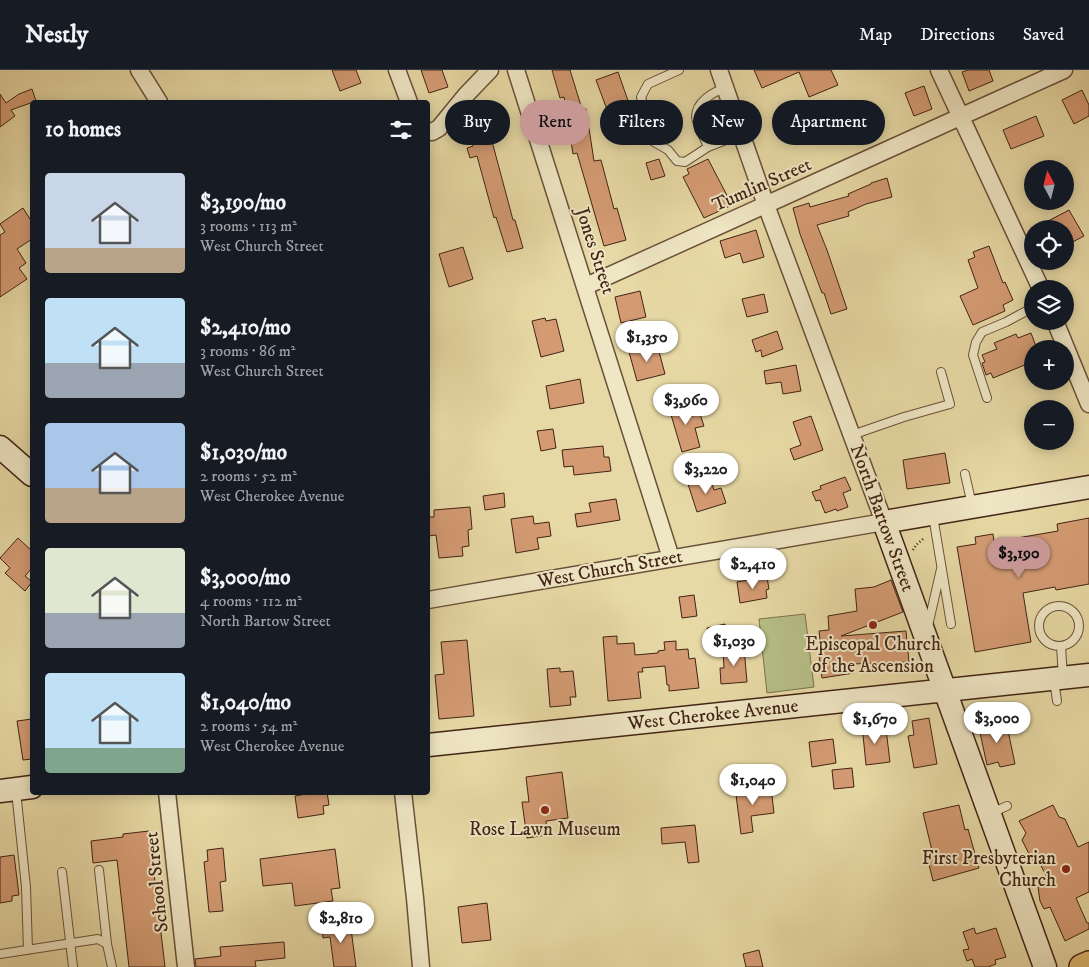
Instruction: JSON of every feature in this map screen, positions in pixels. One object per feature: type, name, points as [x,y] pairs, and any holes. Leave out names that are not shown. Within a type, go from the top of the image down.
[{"type":"main road","points":[[0,447],[30,474]]},
{"type":"main road","name":"West Church Street","points":[[884,522],[1089,487]]},
{"type":"main road","name":"North Bartow Street","points":[[884,522],[946,690],[998,810],[1045,967]]},
{"type":"main road","name":"West Cherokee Avenue","points":[[430,740],[946,690],[1058,686],[1089,676]]},
{"type":"main road","points":[[1082,967],[1089,964]]},
{"type":"street","points":[[139,70],[158,100]]},
{"type":"street","points":[[398,70],[408,100]]},
{"type":"street","points":[[430,132],[438,128],[490,70]]},
{"type":"street","name":"Jones Street","points":[[516,70],[586,286],[670,558]]},
{"type":"street","name":"North Bartow Street","points":[[719,70],[729,100]]},
{"type":"street","points":[[940,70],[1037,280]]},
{"type":"street","name":"Tumlin Street","points":[[586,286],[1064,70]]},
{"type":"street","name":"North Bartow Street","points":[[745,145],[884,522]]},
{"type":"street","points":[[1058,330],[1074,375],[1089,404]]},
{"type":"street","name":"West Church Street","points":[[430,600],[884,522]]},
{"type":"street","name":"School Street","points":[[167,795],[186,967]]},
{"type":"street","points":[[403,795],[415,898],[420,967]]},
{"type":"lane","points":[[679,70],[648,84],[641,97],[654,142],[668,150],[677,161],[685,162],[713,145]]},
{"type":"lane","points":[[708,147],[696,118],[698,107],[714,92],[725,88]]},
{"type":"lane","points":[[987,398],[973,355],[976,342],[982,332],[1024,312]]},
{"type":"lane","points":[[852,435],[950,404],[941,372]]},
{"type":"lane","points":[[965,474],[973,507]]},
{"type":"lane","points":[[933,514],[951,624]]},
{"type":"lane","points":[[926,638],[941,565]]},
{"type":"lane","points":[[1057,606],[1070,609],[1077,616],[1079,626],[1078,632],[1071,643],[1061,646],[1052,645],[1046,641],[1040,630],[1041,617],[1057,606]]},
{"type":"lane","points":[[1058,686],[1061,646]]},
{"type":"lane","points":[[16,789],[27,907],[28,950]]},
{"type":"lane","points":[[99,870],[107,944],[112,967]]},
{"type":"lane","points":[[62,872],[73,967]]},
{"type":"lane","points":[[0,954],[98,939],[107,944]]},
{"type":"green space","points":[[805,614],[814,687],[767,693],[759,619]]},
{"type":"building","points":[[332,70],[356,70],[361,83],[340,91]]},
{"type":"building","points":[[421,70],[442,70],[448,87],[429,93]]},
{"type":"building","points":[[552,70],[570,70],[579,100],[564,100],[564,97],[560,98]]},
{"type":"building","points":[[754,70],[831,70],[838,85],[809,97],[799,72],[762,88]]},
{"type":"building","points":[[968,70],[989,70],[993,81],[969,91],[962,72]]},
{"type":"building","points":[[618,72],[628,100],[603,100],[596,80]]},
{"type":"building","points":[[924,86],[932,109],[914,116],[905,93]]},
{"type":"building","points":[[32,89],[36,100],[30,100],[30,103],[11,110],[15,116],[0,127],[0,94],[6,103],[19,94]]},
{"type":"building","points":[[1082,90],[1089,105],[1089,116],[1074,124],[1062,100]]},
{"type":"building","points":[[1036,116],[1044,136],[1011,149],[1003,130]]},
{"type":"building","points":[[590,135],[594,161],[601,160],[614,209],[617,208],[626,240],[604,246],[577,153],[573,154],[572,145],[590,145]]},
{"type":"building","points":[[493,145],[513,220],[515,220],[523,248],[507,252],[496,217],[494,218],[477,156],[470,158],[467,148]]},
{"type":"building","points":[[659,159],[665,176],[651,180],[646,163]]},
{"type":"building","points":[[708,159],[732,205],[704,218],[683,177],[689,174],[687,169]]},
{"type":"building","points":[[887,178],[892,197],[866,204],[848,212],[849,216],[817,225],[847,309],[831,314],[800,234],[793,208],[809,203],[810,207],[849,196],[848,194],[871,183]]},
{"type":"building","points":[[23,208],[30,219],[30,240],[17,249],[26,263],[19,268],[27,279],[0,297],[0,235],[5,232],[0,224]]},
{"type":"building","points":[[1069,210],[1084,236],[1074,241],[1074,220],[1050,220]]},
{"type":"building","points":[[756,230],[764,257],[743,263],[740,253],[725,258],[720,241]]},
{"type":"building","points":[[989,246],[1003,283],[1005,282],[1013,300],[1003,305],[1005,311],[973,325],[960,296],[978,288],[968,260],[975,257],[973,252]]},
{"type":"building","points":[[463,247],[473,279],[449,287],[439,254]]},
{"type":"building","points":[[640,291],[646,317],[621,323],[615,297]]},
{"type":"building","points":[[764,294],[768,312],[747,317],[742,299]]},
{"type":"building","points":[[545,318],[546,321],[556,319],[564,351],[541,357],[532,321]]},
{"type":"building","points":[[777,331],[783,349],[762,357],[761,350],[756,352],[752,340]]},
{"type":"building","points":[[1031,333],[1034,340],[1024,340],[1024,365],[993,378],[991,373],[986,375],[982,363],[985,362],[982,355],[997,349],[994,343],[1016,334],[1018,338]]},
{"type":"building","points":[[657,344],[665,374],[637,381],[629,352]]},
{"type":"building","points":[[796,365],[801,391],[783,394],[781,382],[766,384],[764,371]]},
{"type":"building","points":[[580,379],[584,403],[550,409],[546,386]]},
{"type":"building","points":[[688,402],[692,416],[700,414],[704,426],[695,428],[700,447],[682,452],[669,408]]},
{"type":"building","points":[[811,416],[823,450],[794,460],[790,449],[801,445],[793,422]]},
{"type":"building","points":[[553,429],[556,448],[541,451],[537,431]]},
{"type":"building","points":[[603,446],[604,457],[609,457],[611,471],[574,475],[573,466],[564,467],[562,450]]},
{"type":"building","points":[[945,453],[950,483],[907,489],[903,460]]},
{"type":"building","points":[[710,477],[714,490],[721,488],[726,503],[697,512],[688,484]]},
{"type":"building","points":[[845,477],[851,490],[843,493],[848,507],[825,513],[820,500],[816,501],[812,492],[821,489],[820,486]]},
{"type":"building","points":[[504,493],[505,507],[485,510],[483,496]]},
{"type":"building","points":[[616,499],[620,520],[577,527],[575,514],[591,512],[589,503]]},
{"type":"building","points":[[470,507],[472,529],[468,530],[469,546],[462,547],[463,556],[439,558],[436,535],[430,536],[430,517],[434,517],[434,510]]},
{"type":"building","points":[[533,516],[534,524],[549,522],[551,536],[537,538],[539,549],[516,553],[511,519]]},
{"type":"building","points":[[1089,518],[1089,584],[1056,590],[1055,587],[1023,593],[1031,642],[975,652],[957,547],[976,544],[975,537],[993,534],[994,542],[1058,531],[1057,524]]},
{"type":"building","points":[[18,538],[30,549],[30,570],[25,576],[30,580],[30,585],[25,591],[5,573],[10,568],[0,558]]},
{"type":"building","points":[[767,577],[769,589],[766,590],[767,598],[740,603],[737,582]]},
{"type":"building","points":[[891,580],[903,612],[841,636],[906,631],[909,662],[852,664],[854,673],[822,678],[819,656],[822,655],[819,631],[829,630],[828,616],[857,611],[855,589],[874,587]]},
{"type":"building","points":[[694,595],[697,616],[682,618],[679,597]]},
{"type":"building","points":[[725,624],[730,644],[711,648],[707,628]]},
{"type":"building","points":[[617,636],[617,644],[634,643],[635,655],[658,653],[658,651],[665,650],[664,642],[676,641],[676,650],[688,649],[689,659],[695,658],[699,688],[669,691],[665,666],[642,668],[643,672],[638,672],[641,698],[608,701],[603,637]]},
{"type":"building","points":[[467,640],[474,716],[439,719],[435,675],[444,674],[441,642]]},
{"type":"building","points":[[744,648],[747,682],[721,684],[720,668],[724,668],[723,650]]},
{"type":"building","points":[[560,668],[560,672],[573,671],[576,697],[570,697],[571,705],[550,707],[547,669]]},
{"type":"building","points":[[929,718],[937,764],[914,768],[908,736],[914,735],[912,721]]},
{"type":"building","points":[[30,719],[30,759],[23,760],[17,721]]},
{"type":"building","points":[[1006,721],[1015,764],[1000,767],[998,762],[987,765],[979,728]]},
{"type":"building","points":[[879,723],[880,730],[886,729],[890,762],[866,765],[862,725]]},
{"type":"building","points":[[833,739],[836,763],[812,767],[809,742]]},
{"type":"building","points":[[852,768],[854,787],[834,789],[832,770]]},
{"type":"building","name":"Rose Lawn Museum","points":[[562,772],[568,818],[546,821],[547,835],[527,838],[522,802],[529,802],[526,777]]},
{"type":"building","points":[[748,786],[749,791],[771,788],[774,813],[751,816],[753,832],[741,834],[735,787]]},
{"type":"building","points":[[327,795],[329,805],[323,806],[324,814],[298,818],[295,796]]},
{"type":"building","points":[[959,805],[965,830],[968,829],[979,868],[933,881],[927,856],[933,855],[923,813]]},
{"type":"building","name":"First Presbyterian Church","points":[[1053,805],[1059,817],[1065,819],[1078,847],[1089,842],[1089,892],[1076,898],[1087,923],[1089,923],[1089,929],[1065,941],[1050,907],[1044,909],[1040,901],[1038,887],[1041,879],[1046,875],[1040,864],[1032,860],[1022,840],[1026,833],[1019,821]]},
{"type":"building","points":[[695,825],[699,862],[688,863],[685,842],[662,844],[661,828]]},
{"type":"building","points":[[149,831],[165,967],[129,967],[117,860],[93,863],[91,841]]},
{"type":"building","points":[[223,848],[226,881],[220,882],[223,911],[209,912],[204,862],[208,861],[207,850]]},
{"type":"building","points":[[335,849],[340,888],[331,889],[333,901],[295,906],[292,883],[263,886],[260,859]]},
{"type":"building","points":[[14,855],[19,895],[12,896],[12,901],[0,903],[0,857]]},
{"type":"building","points":[[487,903],[491,940],[462,943],[458,907]]},
{"type":"building","points":[[350,921],[356,967],[334,967],[330,937],[323,938],[322,925]]},
{"type":"building","points":[[974,928],[976,934],[996,928],[1006,957],[995,960],[996,964],[988,967],[975,967],[972,959],[967,961],[963,950],[969,949],[963,932]]},
{"type":"building","points":[[284,942],[285,958],[255,961],[256,967],[196,967],[195,959],[221,956],[220,947]]},
{"type":"building","points":[[759,950],[763,967],[746,967],[743,954]]},
{"type":"place","name":"Episcopal Church of the Ascension","points":[[873,625]]},
{"type":"place","name":"Rose Lawn Museum","points":[[545,810]]},
{"type":"place","name":"First Presbyterian Church","points":[[1066,869]]}]
